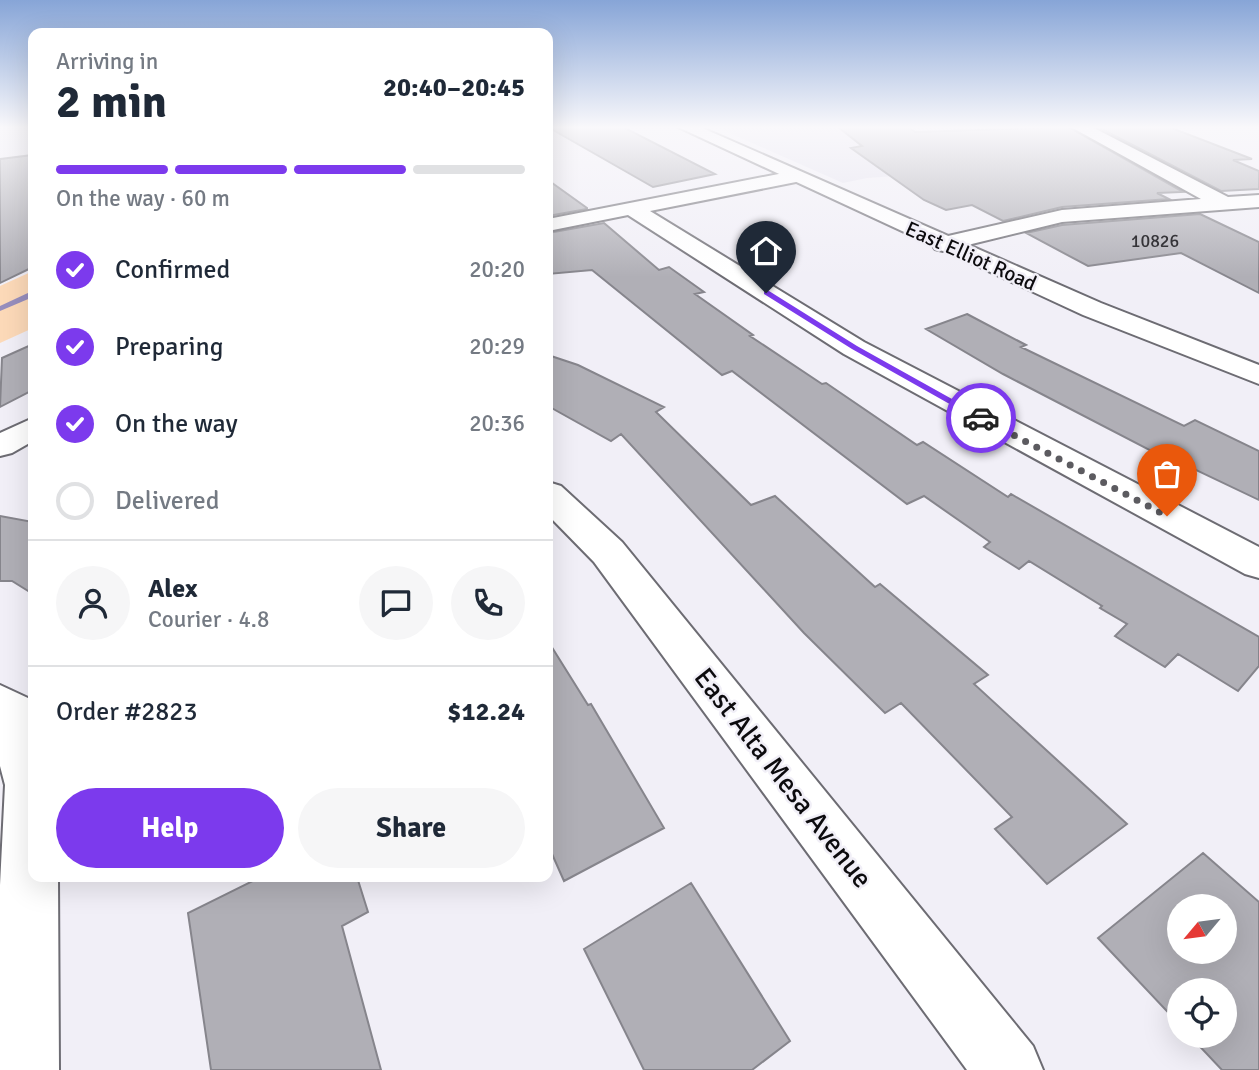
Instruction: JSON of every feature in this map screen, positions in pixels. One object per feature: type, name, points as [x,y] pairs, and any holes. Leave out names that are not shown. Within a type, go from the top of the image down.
[{"type":"street","points":[[553,224],[794,177]]},
{"type":"street","name":"East Elliot Road","points":[[794,177],[1092,309],[1259,375]]},
{"type":"street","points":[[1175,177],[1259,221]]},
{"type":"street","points":[[943,244],[1017,224],[1062,216],[1259,201]]},
{"type":"street","points":[[634,210],[855,348],[1259,564]]},
{"type":"street","points":[[0,446],[28,431]]},
{"type":"street","name":"East Alta Mesa Avenue","points":[[553,500],[608,552],[1009,1070]]},
{"type":"street","points":[[0,705],[11,713],[28,774]]},
{"type":"street","points":[[26,1070],[29,882]]},
{"type":"shaded area","points":[[829,177],[882,177],[867,178],[843,183]]},
{"type":"shaded area","points":[[28,273],[28,330],[0,343],[0,286]]},
{"type":"building","points":[[0,177],[28,177],[28,269],[0,283]]},
{"type":"building","points":[[635,177],[701,177],[653,187]]},
{"type":"building","points":[[892,177],[1156,177],[1183,192],[1157,193],[1169,199],[1062,207],[1003,221],[972,205],[946,210],[924,200]]},
{"type":"building","points":[[1194,177],[1259,177],[1259,189],[1221,191]]},
{"type":"building","points":[[553,184],[587,208],[553,215]]},
{"type":"building","points":[[1200,214],[1259,242],[1259,293],[1181,253],[1088,266],[1026,233],[1062,225]]},
{"type":"building","points":[[604,223],[659,270],[669,267],[704,292],[695,294],[753,335],[750,336],[822,384],[826,383],[917,445],[923,442],[1008,497],[1011,494],[1259,637],[1259,666],[1238,691],[1178,654],[1165,667],[1115,636],[1127,624],[1100,608],[1102,606],[1029,561],[1019,569],[984,547],[990,542],[924,496],[907,504],[732,371],[722,375],[592,270],[553,274],[553,232]]},
{"type":"building","points":[[967,314],[1026,345],[1021,347],[1184,426],[1195,420],[1259,451],[1259,500],[1190,467],[1186,469],[1003,374],[926,329]]},
{"type":"building","points":[[28,346],[28,393],[0,407],[2,358]]},
{"type":"building","points":[[553,357],[578,365],[664,407],[656,412],[751,505],[775,496],[875,587],[880,584],[988,675],[974,684],[1127,824],[1047,884],[995,829],[1012,817],[901,703],[885,713],[804,633],[621,434],[611,441],[553,409]]},
{"type":"building","points":[[0,516],[28,521],[28,591],[12,581],[0,581]]},
{"type":"building","points":[[553,649],[588,705],[591,704],[664,828],[564,881],[553,856]]},
{"type":"building","points":[[1203,853],[1259,902],[1259,1070],[1222,1070],[1201,1048],[1237,1048],[1237,978],[1167,978],[1167,1011],[1098,938]]},
{"type":"building","points":[[251,882],[359,882],[368,912],[342,926],[381,1070],[211,1070],[188,913]]},
{"type":"building","points":[[691,883],[790,1041],[752,1070],[644,1070],[584,949]]},
{"type":"waterway","points":[[0,309],[28,296]]},
{"type":"way so far","points":[[981,418],[1167,516]]},
{"type":"route","points":[[766,293],[855,348],[981,418]]}]
